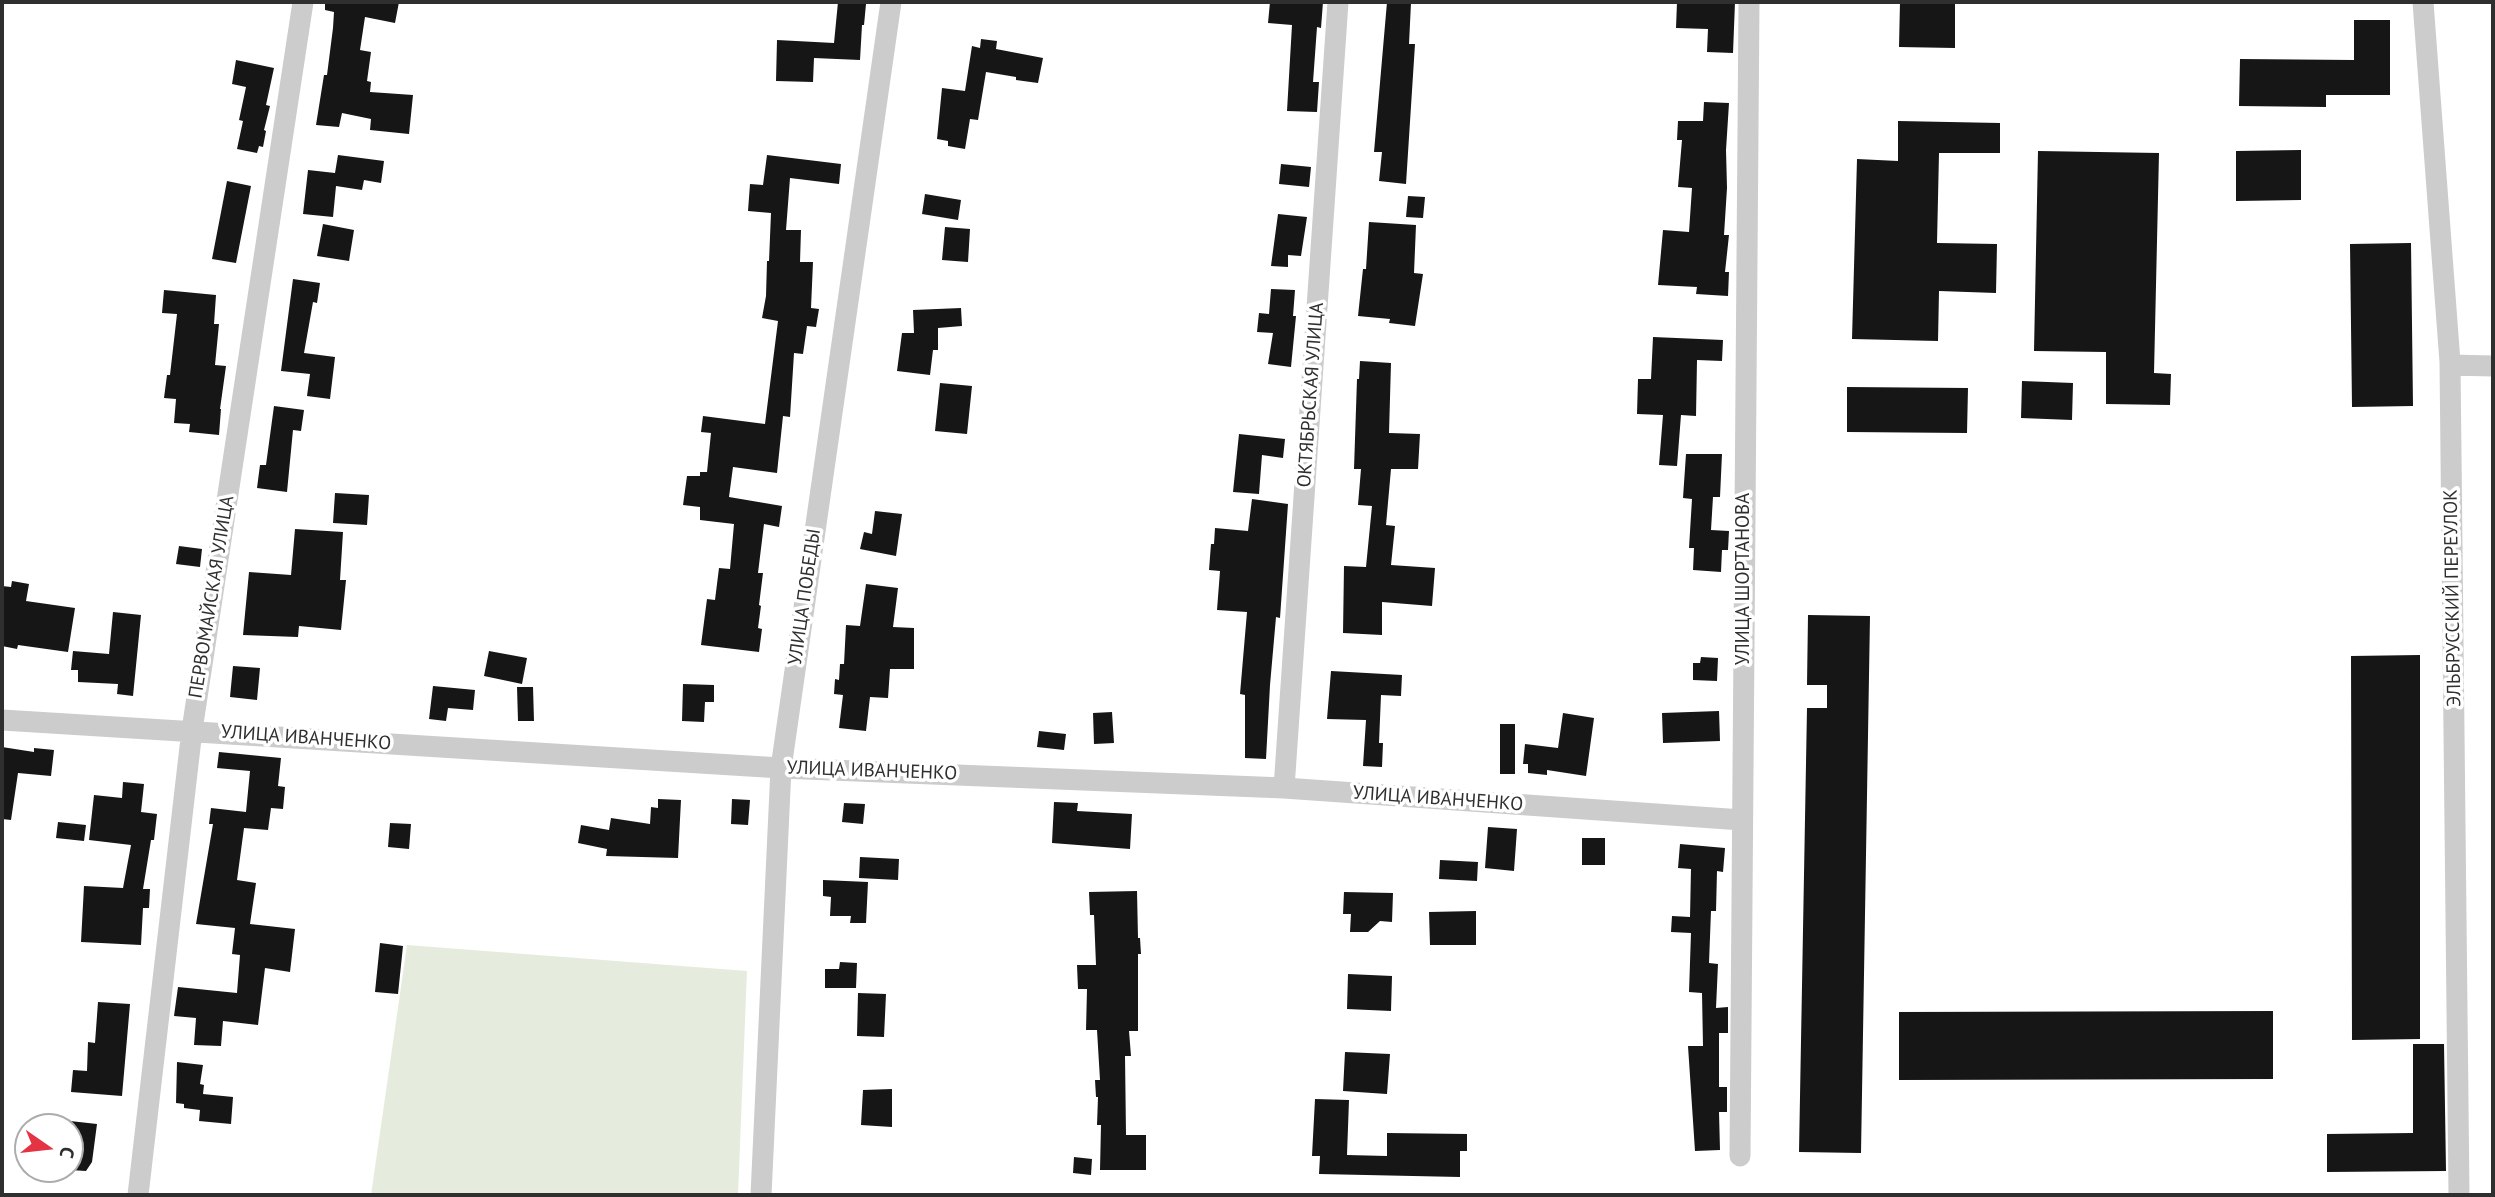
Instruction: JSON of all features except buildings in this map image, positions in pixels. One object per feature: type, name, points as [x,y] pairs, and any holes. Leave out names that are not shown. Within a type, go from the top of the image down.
[{"type":"street","name":"ПЕРВОМАЙСКАЯ УЛИЦА","points":[[138,1195],[192,730],[303,2]]},
{"type":"street","name":"УЛИЦА ПОБЕДЫ","points":[[761,1195],[780,768],[891,2]]},
{"type":"street","name":"ОКТЯБРЬСКАЯ УЛИЦА","points":[[1284,788],[1338,2]]},
{"type":"street","name":"УЛИЦА ШОРТАНОВА","points":[[1740,1156],[1749,2]]},
{"type":"street","name":"ЭЛЬБРУССКИЙ ПЕРЕУЛОК","points":[[2423,2],[2450,365],[2459,1195]]},
{"type":"street","points":[[2450,365],[2493,366]]},
{"type":"street","name":"УЛИЦА ИВАНЧЕНКО","points":[[2,720],[780,768],[1284,788],[1742,820]]},
{"type":"green space","points":[[407,945],[747,971],[738,1195],[371,1195]]}]
